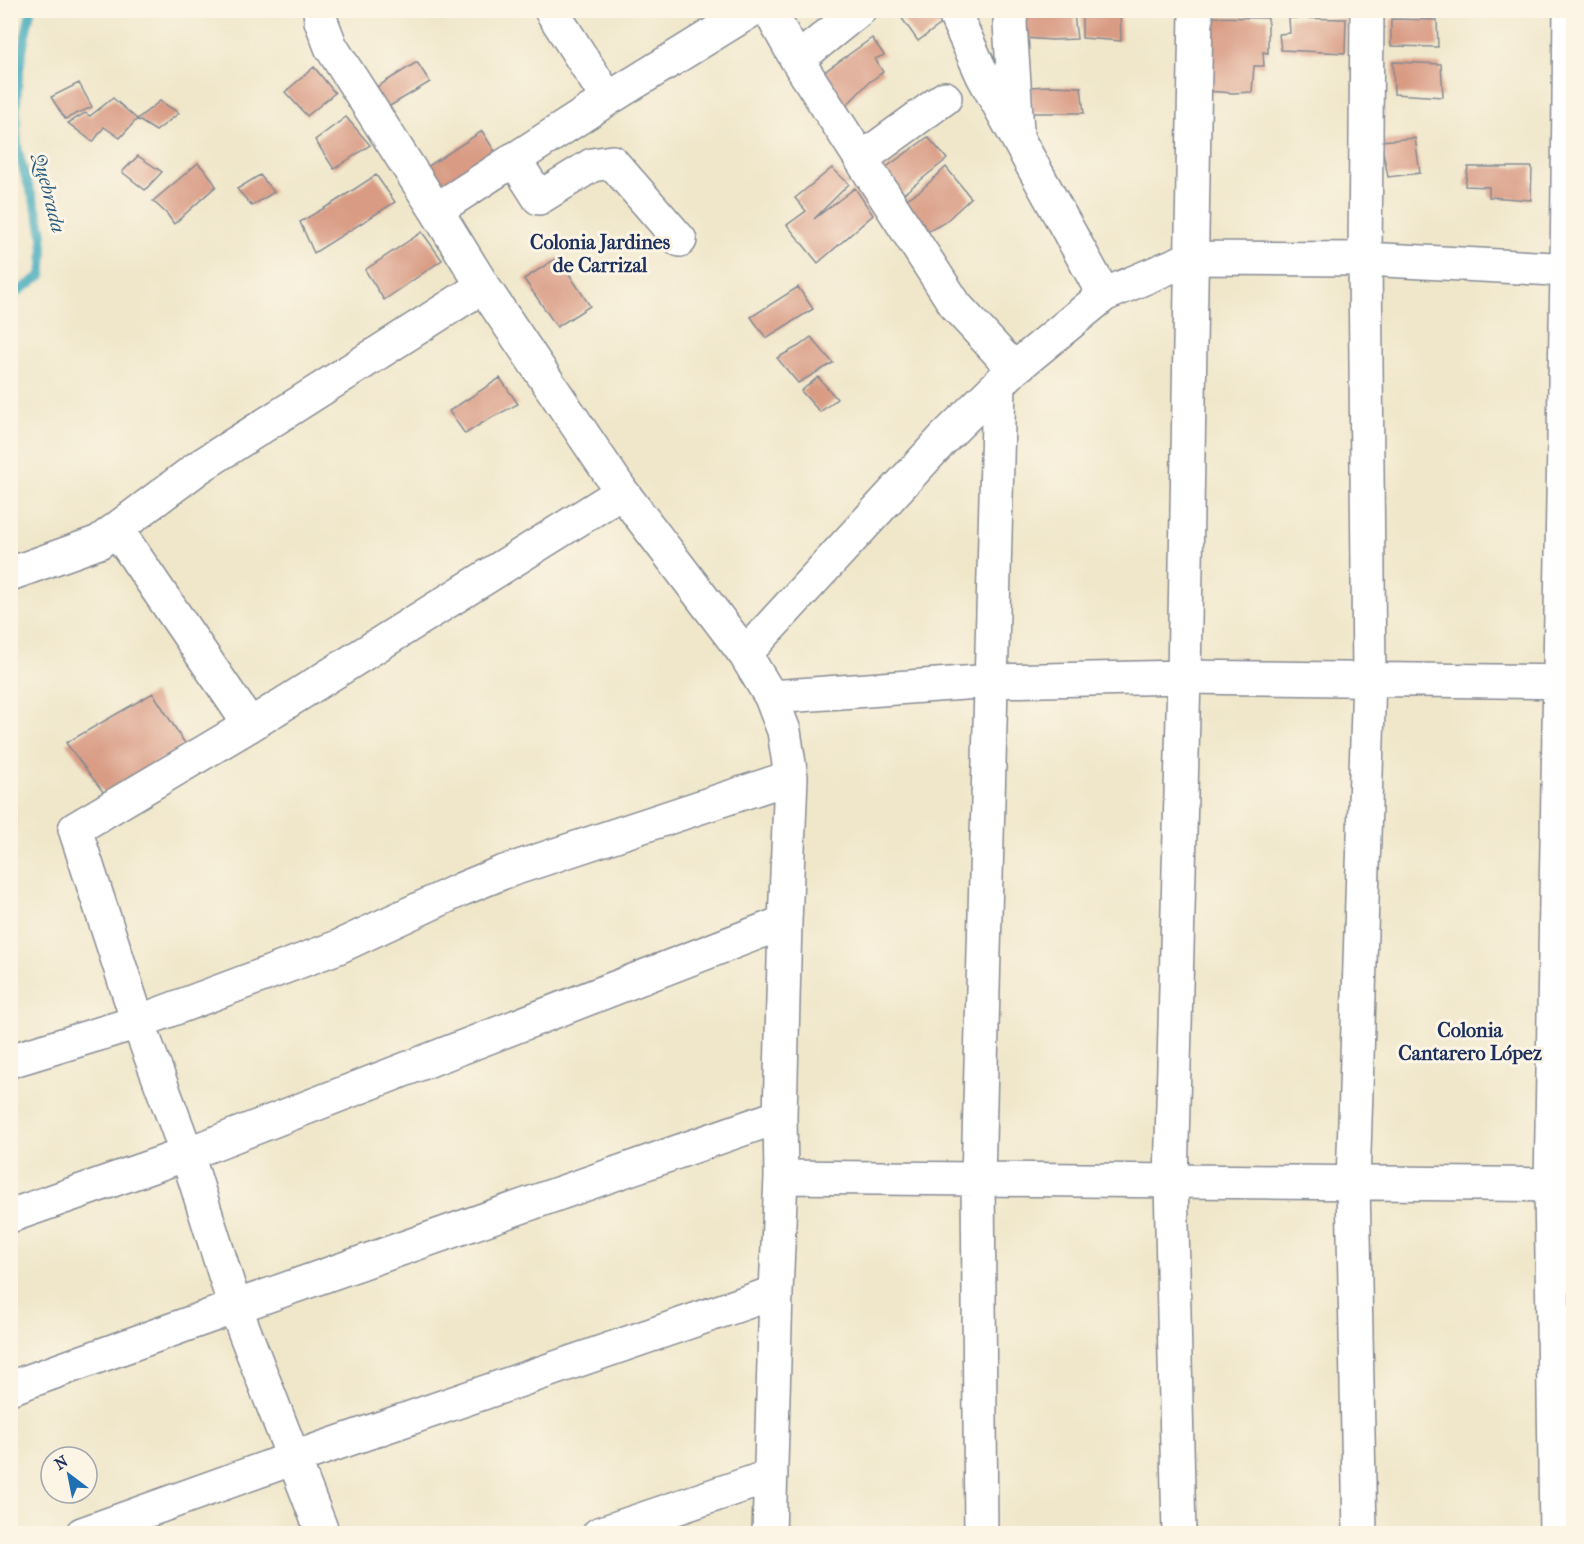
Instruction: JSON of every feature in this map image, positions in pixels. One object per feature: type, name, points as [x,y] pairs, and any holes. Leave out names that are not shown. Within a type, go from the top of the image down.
[{"type":"street","points":[[320,10],[321,21],[331,47],[483,286],[622,492],[745,654],[771,697],[784,732],[791,777],[785,922],[780,1116],[781,1177],[770,1533]]},
{"type":"street","points":[[550,10],[608,99]]},
{"type":"street","points":[[436,210],[608,99],[752,10]]},
{"type":"street","points":[[769,10],[796,60],[956,306],[1006,377],[992,681],[978,1179],[981,1533]]},
{"type":"street","points":[[796,60],[859,10]]},
{"type":"street","points":[[953,10],[983,76],[1104,296]]},
{"type":"street","points":[[1011,10],[1018,141]]},
{"type":"street","points":[[1179,1533],[1171,1181],[1184,677],[1196,10]]},
{"type":"street","points":[[1360,1533],[1353,1184],[1369,678],[1365,259],[1367,10]]},
{"type":"street","points":[[1556,1533],[1567,682],[1570,10]]},
{"type":"street","points":[[861,159],[945,98]]},
{"type":"street","points":[[514,159],[538,198],[592,165],[612,162],[680,240]]},
{"type":"street","points":[[745,654],[945,437],[1006,377],[1104,296],[1191,258],[1365,259],[1570,270]]},
{"type":"street","points":[[12,576],[99,542],[199,467],[483,286]]},
{"type":"street","points":[[323,1533],[235,1307],[187,1154],[138,1022],[75,829],[250,725],[622,492]]},
{"type":"street","points":[[117,530],[250,725]]},
{"type":"street","points":[[771,697],[992,681],[1184,677],[1567,682]]},
{"type":"street","points":[[10,1061],[138,1022],[338,947],[501,873],[791,777]]},
{"type":"street","points":[[10,1216],[187,1154],[785,922]]},
{"type":"street","points":[[10,1388],[780,1116]]},
{"type":"street","points":[[781,1177],[1562,1186]]},
{"type":"street","points":[[82,1533],[776,1292]]},
{"type":"street","points":[[599,1533],[771,1476]]},
{"type":"building","points":[[896,10],[937,10],[944,22],[918,41]]},
{"type":"building","points":[[1082,10],[1120,10],[1121,41],[1082,38]]},
{"type":"building","points":[[1386,10],[1431,10],[1431,14],[1385,12]]},
{"type":"building","points":[[1024,14],[1074,14],[1077,39],[1024,38]]},
{"type":"building","points":[[1205,17],[1268,18],[1268,53],[1263,52],[1264,66],[1254,66],[1252,92],[1205,91]]},
{"type":"building","points":[[1289,18],[1346,19],[1345,53],[1281,50],[1279,34],[1290,33]]},
{"type":"building","points":[[1391,19],[1437,20],[1438,47],[1391,46]]},
{"type":"building","points":[[872,38],[884,55],[875,59],[883,72],[868,83],[844,108],[820,75]]},
{"type":"building","points":[[417,62],[430,82],[385,109],[372,90]]},
{"type":"building","points":[[1393,62],[1441,64],[1443,97],[1394,94]]},
{"type":"building","points":[[314,67],[335,93],[307,116],[285,92]]},
{"type":"building","points":[[79,83],[92,107],[65,119],[51,97]]},
{"type":"building","points":[[1031,87],[1081,87],[1084,113],[1032,113]]},
{"type":"building","points":[[113,98],[137,119],[120,138],[104,127],[93,142],[68,123],[85,113],[90,116]]},
{"type":"building","points":[[160,101],[179,113],[156,131],[137,119]]},
{"type":"building","points":[[346,117],[370,145],[334,169],[315,140]]},
{"type":"building","points":[[482,131],[502,163],[447,197],[427,167]]},
{"type":"building","points":[[928,137],[947,159],[897,199],[877,174]]},
{"type":"building","points":[[1415,138],[1420,173],[1388,177],[1381,141]]},
{"type":"building","points":[[138,156],[162,172],[145,190],[122,172]]},
{"type":"building","points":[[198,163],[216,186],[174,224],[153,201]]},
{"type":"building","points":[[946,167],[971,198],[944,223],[921,235],[898,204],[920,191]]},
{"type":"building","points":[[1468,167],[1532,167],[1531,200],[1489,197],[1489,187],[1465,186]]},
{"type":"building","points":[[832,168],[849,184],[814,219],[855,188],[873,215],[818,263],[787,225],[806,211],[795,198]]},
{"type":"building","points":[[260,175],[274,192],[252,206],[237,189]]},
{"type":"building","points":[[376,175],[395,202],[314,253],[300,222]]},
{"type":"building","points":[[422,232],[442,260],[384,300],[365,270]]},
{"type":"building","points":[[558,257],[590,306],[557,327],[524,279]]},
{"type":"building","points":[[798,287],[813,309],[766,338],[751,317]]},
{"type":"building","points":[[811,337],[833,363],[798,383],[777,358]]},
{"type":"building","points":[[818,377],[837,399],[820,412],[801,391]]},
{"type":"building","points":[[500,378],[518,404],[465,434],[449,411]]},
{"type":"building","points":[[153,693],[186,745],[104,793],[66,743]]},
{"type":"waterway","name":"Quebrada","points":[[10,297],[42,275],[42,233],[21,162],[16,126],[17,86],[31,10]]},
{"type":"district","name":"Colonia Jardines de Carrizal","points":[[600,254]]},
{"type":"district","name":"Colonia Cantarero López","points":[[1470,1042]]}]
